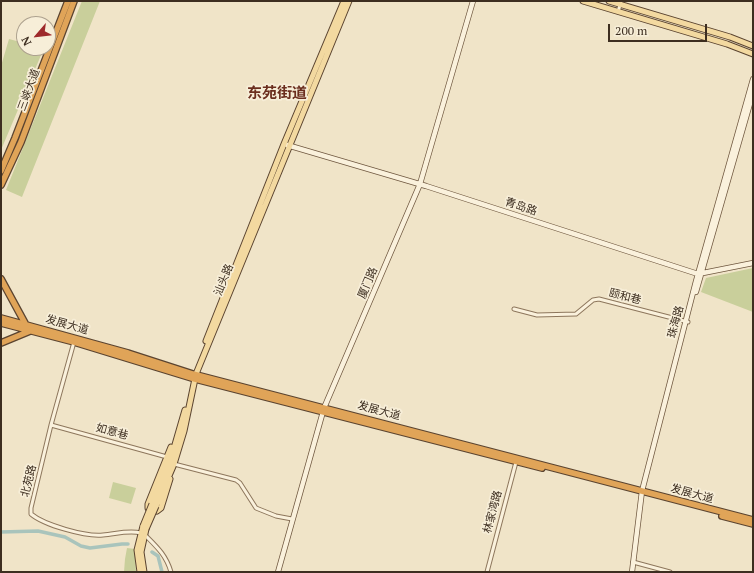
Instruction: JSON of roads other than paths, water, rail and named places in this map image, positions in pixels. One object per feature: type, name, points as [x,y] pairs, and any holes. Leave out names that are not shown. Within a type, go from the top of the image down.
[{"type":"highway","name":"三峡大道","points":[[1,171],[68,1]]},
{"type":"highway","name":"三峡大道","points":[[1,185],[21,142],[74,1]]},
{"type":"highway","points":[[1,279],[26,325]]},
{"type":"highway","name":"发展大道","points":[[1,318],[128,353],[194,376]]},
{"type":"highway","name":"发展大道","points":[[1,323],[194,376],[643,493],[753,520]]},
{"type":"highway","points":[[1,343],[30,331]]},
{"type":"highway","name":"发展大道","points":[[643,493],[753,524]]},
{"type":"main road","name":"汕头路","points":[[154,507],[170,462],[194,376],[344,1]]},
{"type":"main road","name":"汕头路","points":[[286,145],[349,1]]},
{"type":"main road","points":[[583,1],[727,44],[753,54]]},
{"type":"main road","points":[[609,1],[620,3],[730,37],[753,46]]},
{"type":"main road","name":"汕头路","points":[[140,572],[137,550],[144,527],[174,464],[184,431],[194,376]]},
{"type":"main road","points":[[154,507],[148,504],[168,457],[182,410],[188,401]]},
{"type":"main road","name":"汕头路","points":[[142,534],[141,552],[144,572]]},
{"type":"street","name":"厦门路","points":[[278,572],[324,410],[420,184],[473,1]]},
{"type":"street","points":[[618,12],[620,3]]},
{"type":"street","name":"珠海路","points":[[632,572],[643,493],[687,322],[753,79]]},
{"type":"street","name":"珠海路","points":[[700,274],[753,93]]},
{"type":"street","name":"青岛路","points":[[286,145],[420,184],[700,274],[753,263]]},
{"type":"street","name":"颐和巷","points":[[514,309],[537,315],[576,314],[594,300],[599,300],[687,322]]},
{"type":"street","name":"北苑路","points":[[74,342],[51,425],[31,508],[31,514],[36,519],[46,523],[87,535],[102,535],[133,531],[142,534]]},
{"type":"street","name":"如意巷","points":[[51,425],[168,457]]},
{"type":"street","name":"林家湾路","points":[[487,572],[516,460]]},
{"type":"street","points":[[174,464],[236,480],[240,483],[256,508],[276,516],[292,520]]},
{"type":"street","points":[[142,534],[165,556],[171,572]]},
{"type":"street","points":[[633,563],[670,572]]},
{"type":"waterway","points":[[1,532],[38,531],[65,537],[81,546],[90,548],[128,544]]},
{"type":"waterway","points":[[152,552],[158,556],[162,572]]},
{"type":"district","name":"东苑街道","points":[[277,94]]}]
